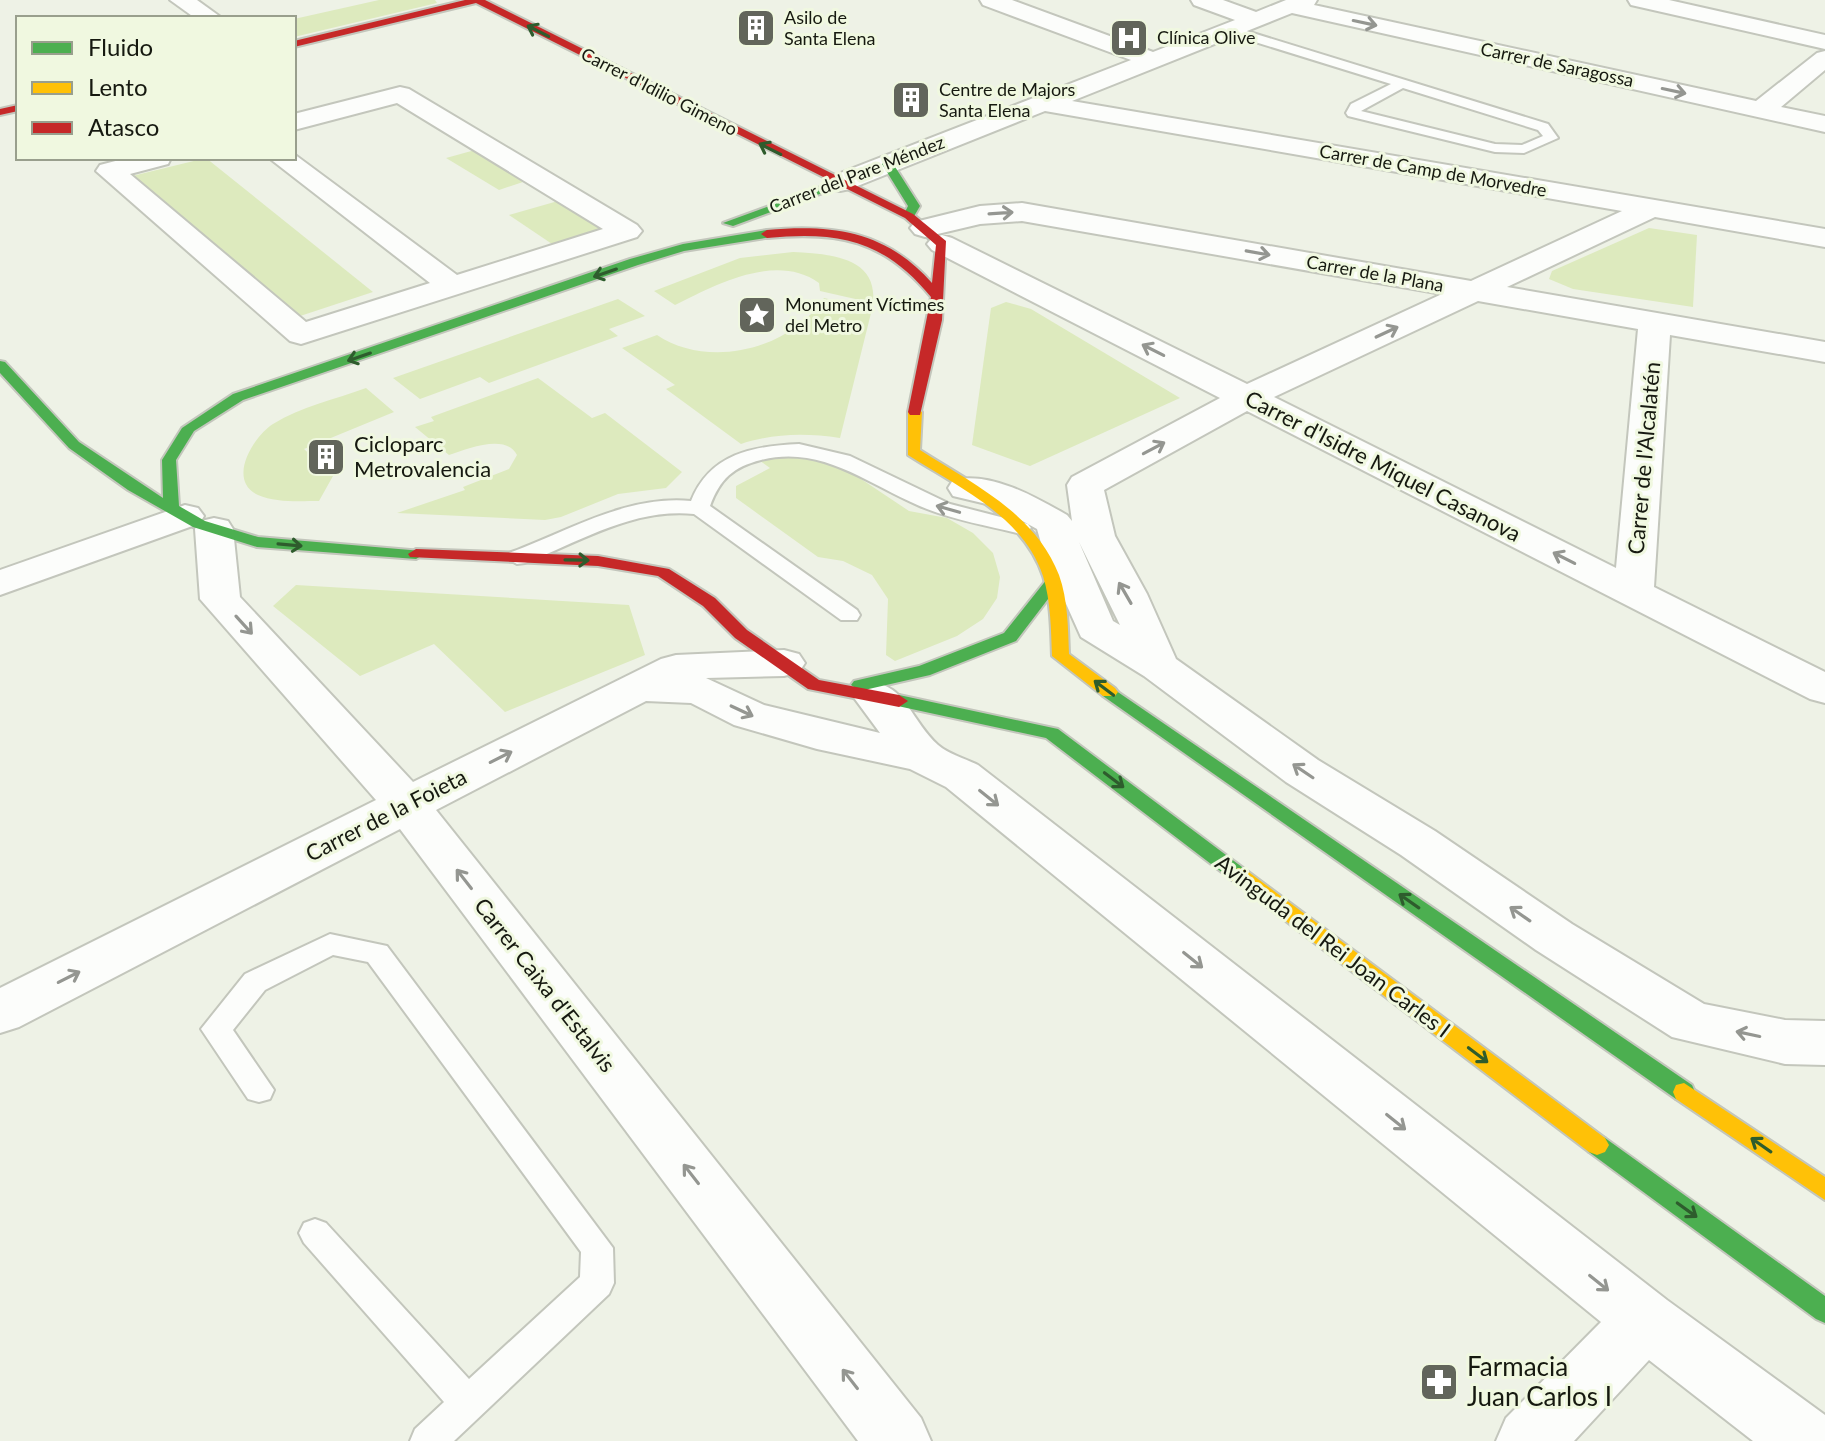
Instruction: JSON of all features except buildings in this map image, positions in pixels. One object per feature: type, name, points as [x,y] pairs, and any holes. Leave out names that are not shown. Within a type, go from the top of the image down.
[{"type":"street","points":[[181,0],[208,16]]},
{"type":"street","points":[[296,44],[477,0]]},
{"type":"street","name":"Carrer d'Idilio Gimeno","points":[[477,0],[840,183]]},
{"type":"street","points":[[991,0],[1150,59]]},
{"type":"street","points":[[1202,0],[1254,19]]},
{"type":"street","points":[[1639,0],[1825,42]]},
{"type":"street","name":"Carrer del Pare Méndez","points":[[190,518],[169,460],[189,428],[238,397],[679,248],[721,226],[840,183],[1297,3]]},
{"type":"street","name":"Carrer de Saragossa","points":[[1297,3],[1825,124]]},
{"type":"street","points":[[1761,110],[1825,58]]},
{"type":"street","points":[[151,160],[110,171],[301,334],[627,231],[400,94],[296,121]]},
{"type":"street","name":"Carrer de Camp de Morvedre","points":[[1041,103],[1825,238]]},
{"type":"street","points":[[285,160],[453,286]]},
{"type":"street","points":[[888,164],[925,229],[938,298],[916,399],[913,452],[1023,528],[1047,560],[1061,616],[1061,656],[1129,707],[1825,1190]]},
{"type":"street","points":[[840,183],[925,229]]},
{"type":"street","points":[[1159,667],[1145,642],[1134,609],[1090,526],[1085,485],[1247,397],[1650,209]]},
{"type":"street","name":"Carrer de la Plana","points":[[925,229],[980,215],[1022,212],[1825,352]]},
{"type":"street","name":"Carrer d'Isidre Miquel Casanova","points":[[925,229],[1247,397],[1825,689]]},
{"type":"street","name":"Carrer del Pare Méndez","points":[[679,248],[759,235],[815,232],[875,244],[906,262],[938,298]]},
{"type":"street","name":"Carrer de l'Alcalatén","points":[[1634,593],[1655,322]]},
{"type":"street","points":[[0,365],[74,445],[133,487],[190,518],[257,542],[357,551],[598,561],[663,572],[709,602],[741,634],[814,685],[858,692],[924,671],[1010,637],[1053,582]]},
{"type":"street","points":[[966,488],[1008,498],[1054,523],[1065,557],[1096,628],[1159,667],[1302,771],[1418,843],[1554,937],[1691,1022],[1785,1042],[1825,1043]]},
{"type":"street","points":[[0,583],[190,518]]},
{"type":"street","name":"Carrer Caixa d'Estalvis","points":[[190,518],[220,599],[406,804],[898,1441]]},
{"type":"street","name":"Carrer de la Foieta","points":[[0,1012],[676,668],[784,663]]},
{"type":"street","points":[[641,687],[699,690],[749,715],[842,740],[923,757],[962,776],[1645,1320],[1806,1441]]},
{"type":"street","points":[[858,692],[923,757]]},
{"type":"street","name":"Avinguda del Rei Joan Carles I","points":[[858,692],[1052,733],[1542,1104],[1825,1311]]},
{"type":"street","points":[[1529,1441],[1645,1320]]},
{"type":"lane","points":[[1227,29],[1543,127],[1551,138],[1524,149],[1495,148],[1353,113],[1356,107],[1401,84]]},
{"type":"lane","points":[[699,508],[707,481],[715,473],[764,452],[796,449],[822,451],[853,463],[934,505],[1023,528]]},
{"type":"lane","points":[[515,559],[624,512],[658,506],[699,508],[849,615]]},
{"type":"lane","points":[[259,1090],[216,1029],[255,982],[330,944],[377,953],[597,1248],[597,1283],[428,1441]]},
{"type":"lane","points":[[315,1233],[468,1403]]},
{"type":"green space","points":[[379,0],[435,0],[437,3],[296,37],[296,19]]},
{"type":"green space","points":[[475,150],[526,181],[499,190],[446,158]]},
{"type":"green space","points":[[208,160],[373,292],[285,321],[120,179]]},
{"type":"green space","points":[[558,201],[604,230],[555,246],[509,215]]},
{"type":"green space","points":[[1649,228],[1697,235],[1693,307],[1573,289],[1549,279],[1552,271]]},
{"type":"green space","points":[[793,252],[835,257],[859,267],[868,275],[873,303],[820,291],[819,283],[802,274],[784,271],[746,275],[675,305],[654,291],[740,258]]},
{"type":"green space","points":[[824,298],[872,309],[840,438],[790,435],[741,444],[666,389],[675,385],[622,348],[657,335],[678,346],[700,351],[748,349],[791,330],[809,316]]},
{"type":"green space","points":[[618,299],[645,316],[609,329],[618,336],[489,383],[480,377],[420,399],[393,378]]},
{"type":"green space","points":[[1006,302],[1031,309],[1180,398],[1030,466],[972,445],[991,308]]},
{"type":"green space","points":[[538,378],[592,418],[605,413],[682,472],[666,488],[618,494],[561,517],[545,520],[397,513],[465,490],[463,487],[509,469],[517,455],[512,448],[504,445],[486,444],[449,455],[415,427],[434,421],[431,417]]},
{"type":"green space","points":[[366,388],[394,412],[304,449],[333,476],[319,501],[272,499],[258,495],[249,488],[244,479],[246,458],[258,438],[273,424],[318,404]]},
{"type":"green space","points":[[776,455],[815,457],[846,469],[909,511],[947,518],[973,533],[993,553],[1000,577],[997,598],[983,619],[957,636],[895,661],[886,655],[888,599],[872,575],[843,561],[818,557],[736,498],[736,486],[770,468],[759,460]]},
{"type":"green space","points":[[296,585],[629,605],[645,655],[505,712],[434,644],[360,676],[273,606]]},
{"type":"traffic: fast","points":[[888,164],[914,206],[909,216]]},
{"type":"traffic: fast","points":[[729,223],[840,183]]},
{"type":"traffic: fast","points":[[171,508],[169,460],[189,428],[238,397],[634,262],[683,248],[767,234]]},
{"type":"traffic: fast","points":[[0,365],[74,445],[133,487],[199,524],[257,542],[416,554]]},
{"type":"traffic: fast","points":[[860,685],[924,671],[1010,637],[1053,582]]},
{"type":"traffic: fast","points":[[1109,692],[1684,1092]]},
{"type":"traffic: fast","points":[[899,701],[1052,733],[1239,875]]},
{"type":"traffic: fast","points":[[1597,1145],[1825,1311]]},
{"type":"traffic: slow","points":[[915,412],[913,452],[1002,510],[1023,529],[1040,551],[1052,578],[1059,612],[1061,656],[1109,692]]},
{"type":"traffic: slow","points":[[1239,875],[1597,1145]]},
{"type":"traffic: slow","points":[[1684,1092],[1825,1190]]},
{"type":"traffic: jam","points":[[296,44],[476,0]]},
{"type":"traffic: jam","points":[[478,0],[909,216],[942,244],[935,320],[915,412]]},
{"type":"traffic: jam","points":[[0,112],[16,108]]},
{"type":"traffic: jam","points":[[767,234],[816,232],[865,240],[894,254],[918,274],[938,298]]},
{"type":"traffic: jam","points":[[416,554],[598,561],[663,572],[709,602],[741,634],[814,685],[899,701]]},
{"type":"place","name":"Asilo de Santa Elena","points":[[756,28]]},
{"type":"place","name":"Clínica Olive","points":[[1129,38]]},
{"type":"place","name":"Centre de Majors Santa Elena","points":[[911,100]]},
{"type":"place","name":"Monument Víctimes del Metro","points":[[757,315]]},
{"type":"place","name":"Cicloparc Metrovalencia","points":[[326,457]]},
{"type":"place","name":"Farmacia Juan Carlos I","points":[[1439,1382]]}]
